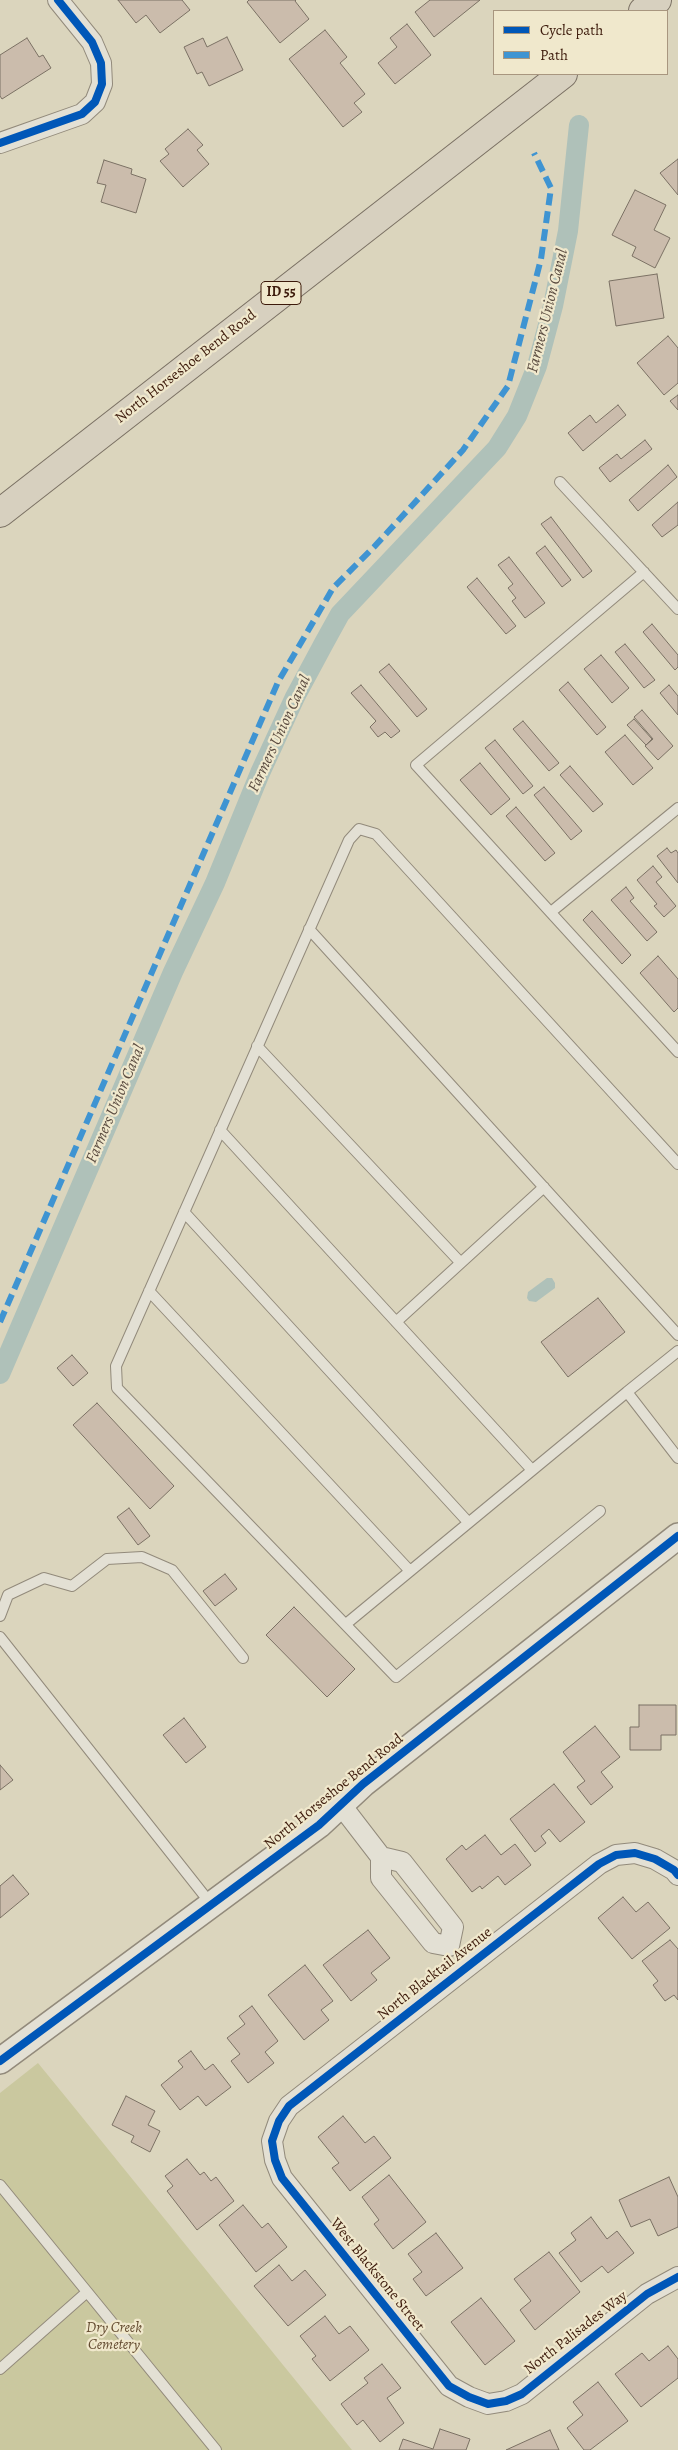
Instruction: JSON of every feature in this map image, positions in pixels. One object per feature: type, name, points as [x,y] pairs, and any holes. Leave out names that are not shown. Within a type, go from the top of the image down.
[{"type":"highway","points":[[644,10],[658,0]]},
{"type":"highway","name":"North Horseshoe Bend Road","points":[[0,513],[562,75]]},
{"type":"street","points":[[0,143],[82,114],[95,102],[102,84],[101,63],[92,42],[58,0]]},
{"type":"street","name":"North Horseshoe Bend Road","points":[[0,2061],[319,1825],[363,1784],[678,1536]]},
{"type":"street","points":[[341,1805],[381,1857],[381,1878],[433,1943],[449,1946],[465,1968]]},
{"type":"street","name":"North Blacktail Avenue","points":[[272,2141],[278,2121],[289,2106],[599,1864],[616,1855],[635,1853],[655,1858],[674,1870],[678,1875]]},
{"type":"street","name":"West Blackstone Street","points":[[272,2141],[275,2160],[282,2178],[449,2386],[469,2398],[488,2404]]},
{"type":"street","name":"North Palisades Way","points":[[488,2404],[506,2401],[522,2394],[647,2294],[678,2277]]},
{"type":"lane","points":[[560,482],[678,609]]},
{"type":"lane","points":[[644,572],[416,765],[678,1052]]},
{"type":"lane","points":[[551,912],[678,808]]},
{"type":"lane","points":[[600,1511],[396,1677],[117,1388],[116,1366],[348,840],[359,829],[376,834],[678,1164]]},
{"type":"lane","points":[[309,929],[678,1335]]},
{"type":"lane","points":[[258,1046],[460,1262]]},
{"type":"lane","points":[[220,1130],[532,1470]]},
{"type":"lane","points":[[396,1322],[544,1187]]},
{"type":"lane","points":[[184,1212],[468,1522]]},
{"type":"lane","points":[[149,1291],[410,1570]]},
{"type":"lane","points":[[346,1624],[678,1351]]},
{"type":"lane","points":[[627,1392],[678,1458]]},
{"type":"lane","points":[[0,1616],[8,1595],[44,1578],[72,1586],[107,1559],[142,1557],[172,1570],[243,1658]]},
{"type":"lane","points":[[0,1637],[212,1905]]},
{"type":"lane","points":[[0,2185],[216,2450]]},
{"type":"lane","points":[[0,2369],[88,2292]]},
{"type":"green space","name":"Dry Creek Cemetery","points":[[38,2063],[352,2450],[0,2450],[0,2093]]},
{"type":"shaded area","points":[[547,1278],[552,1278],[555,1288],[536,1302],[529,1301],[527,1298],[528,1292]]},
{"type":"building","points":[[118,0],[182,0],[190,10],[160,33],[146,15],[136,23]]},
{"type":"building","points":[[249,0],[296,0],[309,19],[280,43],[247,2]]},
{"type":"building","points":[[430,0],[480,0],[434,37],[415,12]]},
{"type":"building","points":[[407,24],[431,55],[395,84],[378,63],[397,47],[390,38]]},
{"type":"building","points":[[325,30],[347,57],[340,63],[365,94],[354,103],[362,112],[343,127],[289,59]]},
{"type":"building","points":[[227,37],[243,70],[209,86],[202,72],[197,74],[184,47],[203,38],[207,47]]},
{"type":"building","points":[[27,38],[39,57],[43,55],[51,68],[2,99],[0,96],[0,55]]},
{"type":"building","points":[[188,129],[203,145],[197,150],[209,164],[183,187],[160,161],[169,154],[165,149]]},
{"type":"building","points":[[678,159],[678,195],[660,173]]},
{"type":"building","points":[[104,160],[132,169],[131,174],[146,179],[136,213],[101,202],[106,185],[97,183]]},
{"type":"building","points":[[635,190],[666,205],[654,230],[670,238],[655,268],[632,256],[636,247],[612,235]]},
{"type":"building","points":[[657,274],[664,318],[616,326],[609,281]]},
{"type":"building","points":[[668,336],[678,348],[678,383],[664,395],[637,363]]},
{"type":"building","points":[[678,395],[678,410],[670,401]]},
{"type":"building","points":[[618,405],[626,415],[583,451],[568,433],[590,415],[596,423]]},
{"type":"building","points":[[645,440],[652,449],[610,482],[599,468],[617,454],[621,459]]},
{"type":"building","points":[[668,465],[677,477],[638,511],[629,500]]},
{"type":"building","points":[[678,502],[678,525],[662,537],[652,525]]},
{"type":"building","points":[[551,517],[592,571],[583,578],[541,524]]},
{"type":"building","points":[[545,546],[571,580],[562,587],[536,553]]},
{"type":"building","points":[[509,557],[545,603],[525,618],[512,601],[516,598],[508,588],[513,584],[498,565]]},
{"type":"building","points":[[477,578],[516,626],[506,634],[467,587]]},
{"type":"building","points":[[652,624],[678,655],[678,667],[675,670],[643,632]]},
{"type":"building","points":[[625,644],[655,680],[644,688],[615,652]]},
{"type":"building","points":[[601,655],[629,688],[612,703],[584,669]]},
{"type":"building","points":[[389,664],[427,709],[417,717],[379,672]]},
{"type":"building","points":[[568,682],[606,727],[597,735],[559,690]]},
{"type":"building","points":[[361,685],[400,731],[391,738],[385,732],[378,737],[370,727],[376,721],[351,693]]},
{"type":"building","points":[[669,685],[678,696],[678,715],[660,693]]},
{"type":"building","points":[[642,710],[673,746],[658,760],[645,746],[653,739],[634,717]]},
{"type":"building","points":[[634,719],[652,739],[646,745],[627,725]]},
{"type":"building","points":[[523,721],[559,763],[549,771],[513,729]]},
{"type":"building","points":[[625,735],[653,768],[633,785],[605,752]]},
{"type":"building","points":[[495,740],[533,786],[523,794],[485,748]]},
{"type":"building","points":[[480,763],[510,799],[491,815],[460,780]]},
{"type":"building","points":[[570,766],[603,804],[593,812],[560,775]]},
{"type":"building","points":[[544,787],[582,831],[571,840],[534,795]]},
{"type":"building","points":[[516,807],[555,853],[545,861],[506,816]]},
{"type":"building","points":[[667,848],[671,853],[676,850],[678,853],[678,883],[657,856]]},
{"type":"building","points":[[653,866],[662,877],[656,882],[676,906],[664,917],[654,906],[657,904],[637,880]]},
{"type":"building","points":[[626,887],[634,898],[630,901],[657,932],[647,941],[611,900]]},
{"type":"building","points":[[592,911],[631,955],[622,964],[583,920]]},
{"type":"building","points":[[658,956],[678,979],[678,1008],[674,1012],[640,973]]},
{"type":"building","points":[[598,1298],[625,1332],[568,1377],[541,1342]]},
{"type":"building","points":[[72,1355],[88,1373],[73,1386],[57,1368]]},
{"type":"building","points":[[97,1403],[174,1486],[150,1509],[73,1425]]},
{"type":"building","points":[[129,1508],[150,1536],[138,1545],[117,1517]]},
{"type":"building","points":[[225,1574],[237,1589],[215,1606],[203,1591]]},
{"type":"building","points":[[294,1607],[355,1669],[327,1697],[266,1635]]},
{"type":"building","points":[[639,1705],[676,1705],[676,1735],[661,1735],[661,1750],[630,1750],[630,1727],[639,1727]]},
{"type":"building","points":[[184,1718],[206,1747],[186,1763],[163,1735]]},
{"type":"building","points":[[595,1726],[620,1757],[601,1772],[613,1787],[591,1805],[577,1787],[585,1781],[563,1752]]},
{"type":"building","points":[[0,1765],[13,1780],[0,1790]]},
{"type":"building","points":[[554,1784],[585,1822],[560,1842],[549,1829],[541,1836],[546,1843],[535,1852],[510,1819]]},
{"type":"building","points":[[485,1835],[501,1855],[515,1844],[531,1865],[505,1885],[498,1876],[482,1889],[480,1886],[472,1892],[446,1859],[462,1845],[466,1850]]},
{"type":"building","points":[[13,1875],[29,1894],[0,1918],[0,1886]]},
{"type":"building","points":[[623,1897],[636,1912],[648,1902],[670,1928],[632,1959],[598,1918]]},
{"type":"building","points":[[368,1930],[390,1958],[371,1973],[377,1980],[351,2001],[323,1965]]},
{"type":"building","points":[[670,1940],[678,1949],[678,2000],[674,1995],[665,2001],[653,1985],[658,1981],[642,1961]]},
{"type":"building","points":[[305,1965],[333,2001],[321,2010],[329,2020],[304,2040],[268,1995]]},
{"type":"building","points":[[252,2006],[278,2041],[265,2052],[274,2063],[248,2083],[231,2061],[240,2054],[227,2038],[245,2024],[239,2016]]},
{"type":"building","points":[[191,2051],[205,2070],[213,2064],[231,2087],[206,2106],[198,2096],[180,2110],[161,2085],[183,2067],[178,2061]]},
{"type":"building","points":[[126,2096],[155,2111],[148,2125],[160,2131],[150,2152],[131,2142],[134,2136],[112,2125]]},
{"type":"building","points":[[343,2116],[365,2143],[374,2136],[391,2158],[350,2191],[332,2168],[339,2163],[318,2137]]},
{"type":"building","points":[[187,2159],[200,2175],[204,2172],[211,2181],[216,2177],[234,2201],[197,2230],[167,2191],[173,2186],[165,2176]]},
{"type":"building","points":[[389,2175],[426,2222],[393,2249],[374,2224],[379,2220],[362,2197]]},
{"type":"building","points":[[669,2177],[678,2197],[678,2227],[658,2236],[650,2219],[631,2227],[619,2200]]},
{"type":"building","points":[[243,2205],[262,2228],[268,2223],[287,2247],[256,2272],[219,2225]]},
{"type":"building","points":[[591,2217],[607,2239],[617,2231],[634,2253],[608,2273],[602,2266],[581,2282],[559,2253],[576,2240],[571,2233]]},
{"type":"building","points":[[436,2233],[463,2268],[426,2296],[413,2279],[422,2272],[408,2254]]},
{"type":"building","points":[[549,2252],[580,2292],[535,2330],[520,2310],[531,2301],[514,2279]]},
{"type":"building","points":[[279,2265],[292,2281],[305,2270],[326,2295],[288,2326],[254,2286]]},
{"type":"building","points":[[481,2298],[515,2341],[485,2365],[451,2322]]},
{"type":"building","points":[[325,2316],[339,2334],[350,2326],[369,2350],[330,2381],[312,2359],[316,2356],[300,2336]]},
{"type":"building","points":[[668,2346],[678,2359],[678,2378],[641,2407],[615,2374],[642,2353],[649,2361]]},
{"type":"building","points":[[382,2364],[401,2388],[387,2398],[404,2423],[380,2442],[363,2420],[357,2425],[341,2404],[368,2383],[364,2378]]},
{"type":"building","points":[[598,2382],[628,2421],[590,2450],[584,2450],[567,2428],[583,2415],[573,2402]]},
{"type":"building","points":[[440,2429],[470,2439],[466,2450],[399,2450],[403,2439],[433,2449]]},
{"type":"building","points":[[550,2430],[559,2450],[506,2450]]},
{"type":"waterway","name":"Farmers Union Canal","points":[[0,1374],[173,972],[215,883],[260,773],[295,697],[324,643],[340,614],[497,448],[517,416],[537,366],[553,306],[568,231],[579,125]]},
{"type":"marked path","points":[[0,1322],[278,682],[333,588],[374,547],[463,450],[508,386],[541,259],[551,188],[534,153]]},
{"type":"cycle path","points":[[0,143],[82,114],[95,102],[102,84],[101,63],[92,42],[58,0]]},
{"type":"cycle path","points":[[0,2061],[319,1825],[363,1784],[678,1536]]},
{"type":"cycle path","points":[[678,1875],[674,1870],[655,1859],[635,1853],[616,1855],[599,1864],[289,2106],[279,2121],[272,2141],[275,2160],[282,2178],[449,2386],[469,2397],[488,2404],[506,2401],[522,2394],[647,2294],[678,2277]]}]
